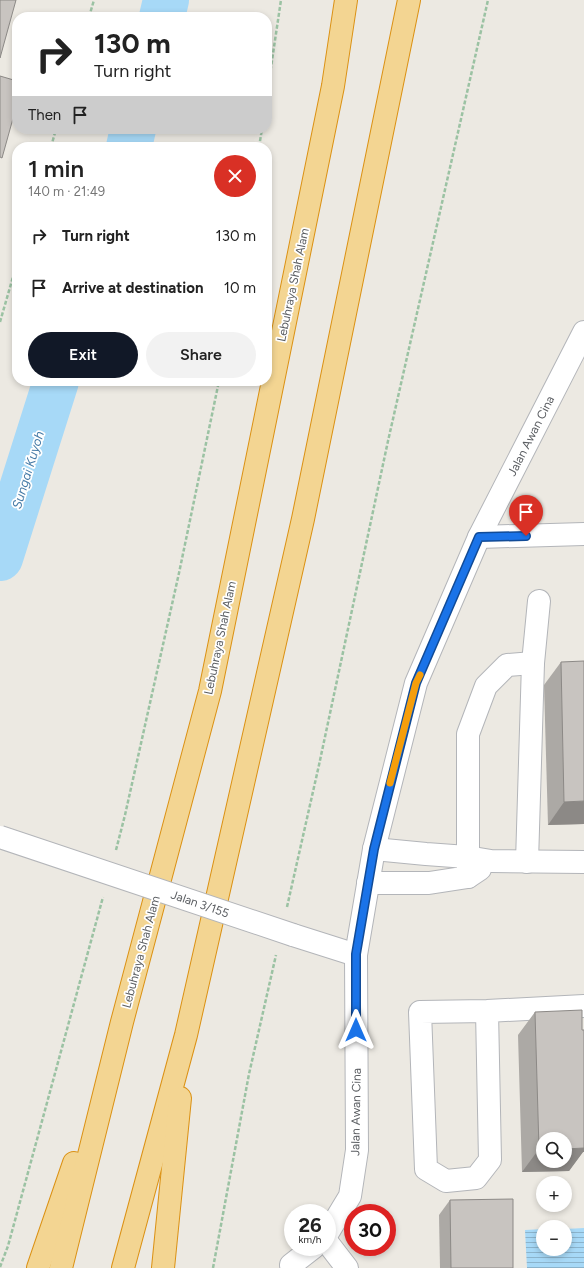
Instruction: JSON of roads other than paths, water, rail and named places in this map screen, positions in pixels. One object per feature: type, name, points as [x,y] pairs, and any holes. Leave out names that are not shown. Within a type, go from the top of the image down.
[{"type":"highway","name":"Lebuhraya Shah Alam","points":[[61,1268],[122,1022],[210,691],[332,94],[346,0]]},
{"type":"highway","points":[[123,1268],[186,1036],[303,519],[409,0]]},
{"type":"highway","points":[[38,1268],[122,1022]]},
{"type":"highway","points":[[163,1268],[186,1036]]},
{"type":"street","name":"Jalan Awan Cina","points":[[336,1219],[350,1196],[357,1150],[356,954],[374,849],[416,683],[479,537],[584,332]]},
{"type":"street","points":[[479,537],[584,534]]},
{"type":"street","points":[[527,862],[533,663],[539,601]]},
{"type":"street","points":[[467,867],[468,734],[486,686],[507,665],[533,663]]},
{"type":"street","name":"Jalan 3/155","points":[[0,836],[293,935],[356,954]]},
{"type":"street","points":[[374,849],[426,854],[467,867]]},
{"type":"street","points":[[368,883],[429,884],[467,867],[491,862],[584,862]]},
{"type":"street","points":[[487,1011],[490,1160],[476,1178],[446,1181],[426,1169],[420,1012],[487,1011],[584,1006]]},
{"type":"street","points":[[336,1253],[348,1268]]},
{"type":"street","points":[[291,1265],[302,1256]]},
{"type":"water","points":[[584,1228],[584,1268],[527,1268],[525,1230],[536,1229],[536,1256],[572,1256],[572,1229]]},
{"type":"waterway","name":"Sungai Kuyoh","points":[[163,12],[166,0]]},
{"type":"waterway","name":"Sungai Kuyoh","points":[[130,142],[132,134]]},
{"type":"waterway","name":"Sungai Kuyoh","points":[[0,558],[54,386]]}]
